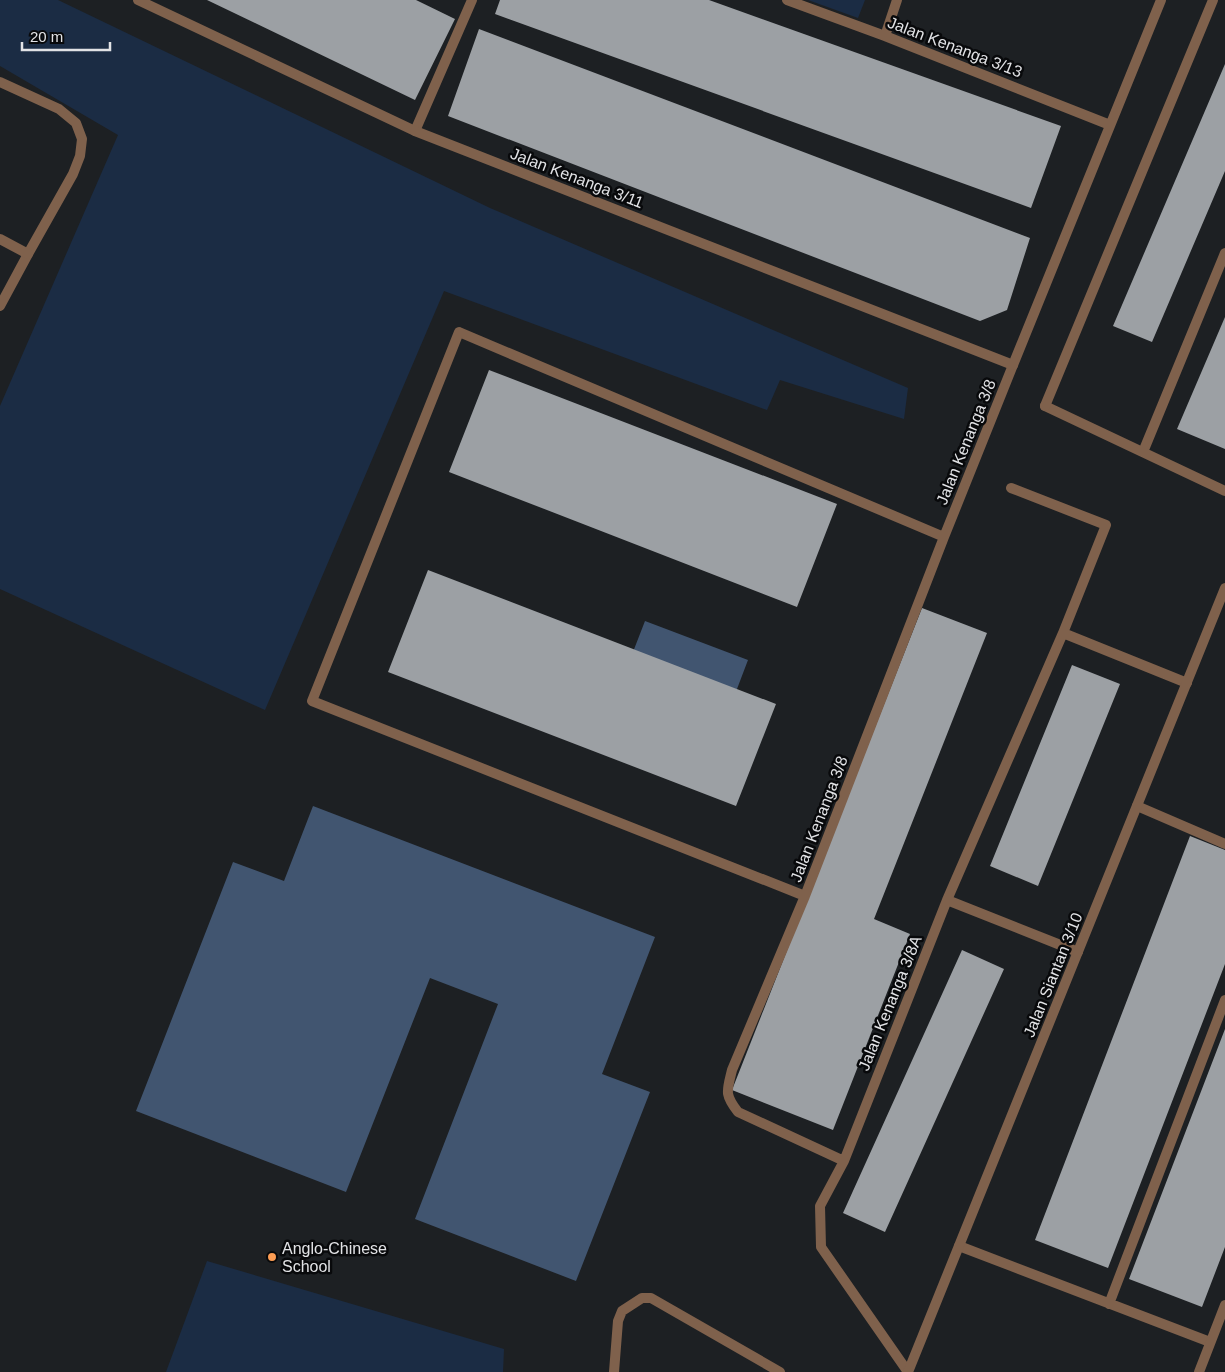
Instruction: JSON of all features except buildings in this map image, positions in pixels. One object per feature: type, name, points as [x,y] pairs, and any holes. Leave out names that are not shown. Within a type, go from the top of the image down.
[{"type":"street","name":"Jalan Kenanga 3/11","points":[[138,0],[415,131],[1013,366]]},
{"type":"street","points":[[415,131],[472,0]]},
{"type":"street","name":"Jalan Kenanga 3/13","points":[[787,0],[885,36],[1110,125]]},
{"type":"street","points":[[885,36],[897,0]]},
{"type":"street","name":"Jalan Kenanga 3/8","points":[[844,1162],[738,1112],[729,1100],[727,1090],[732,1070],[805,896],[944,537],[1161,0]]},
{"type":"street","points":[[1213,0],[1046,406],[1225,491]]},
{"type":"street","points":[[0,82],[60,109],[76,123],[82,139],[80,156],[73,174],[0,306]]},
{"type":"street","points":[[0,239],[28,254]]},
{"type":"street","points":[[1143,452],[1225,253]]},
{"type":"street","points":[[805,896],[312,701],[459,332],[944,537]]},
{"type":"street","name":"Jalan Kenanga 3/8A","points":[[908,1372],[822,1247],[820,1206],[844,1162],[947,900],[1063,634],[1106,525],[1011,488]]},
{"type":"street","name":"Jalan Siantan 3/10","points":[[908,1372],[1225,588]]},
{"type":"street","points":[[1063,634],[1187,683]]},
{"type":"street","points":[[1137,806],[1225,844]]},
{"type":"street","points":[[947,900],[1078,952]]},
{"type":"street","points":[[1109,1304],[1225,1000]]},
{"type":"street","points":[[959,1246],[1210,1342]]},
{"type":"street","points":[[614,1372],[618,1321],[622,1312],[642,1298],[650,1298],[780,1372]]},
{"type":"street","points":[[1199,1372],[1225,1305]]},
{"type":"shaded area","points":[[0,0],[58,0],[490,208],[908,388],[904,419],[780,380],[767,410],[444,291],[265,710],[0,589],[0,406],[118,135],[0,66]]},
{"type":"shaded area","points":[[808,0],[865,0],[858,18]]},
{"type":"shaded area","points":[[645,621],[748,660],[729,710],[626,670]]},
{"type":"shaded area","points":[[313,806],[655,937],[602,1074],[650,1092],[576,1281],[415,1219],[498,1004],[430,978],[346,1192],[136,1111],[233,862],[284,881]]},
{"type":"shaded area","points":[[207,1261],[504,1349],[503,1372],[166,1372]]},
{"type":"place","name":"Anglo-Chinese School","points":[[272,1257]]}]
